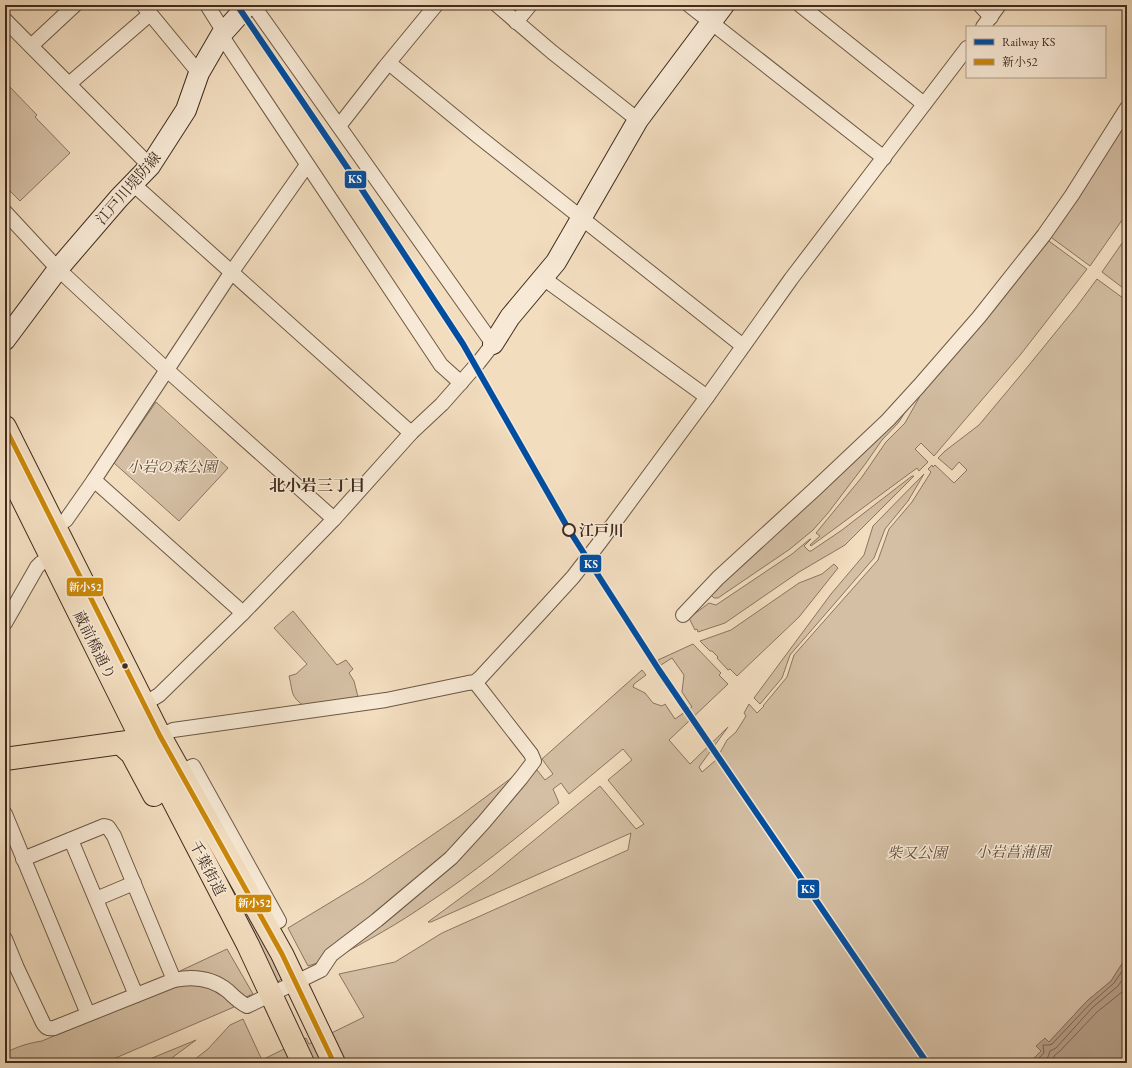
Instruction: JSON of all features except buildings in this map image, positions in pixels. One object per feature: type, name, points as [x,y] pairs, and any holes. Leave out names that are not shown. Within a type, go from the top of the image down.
[{"type":"main road","name":"江戸川堤防線","points":[[5,340],[58,269],[119,198],[150,166],[186,110],[199,73],[223,34],[248,5]]},
{"type":"main road","points":[[493,344],[510,317],[556,262],[638,120],[724,5]]},
{"type":"main road","name":"蔵前橋通り","points":[[5,427],[56,526],[136,708]]},
{"type":"main road","name":"蔵前橋通り","points":[[5,464],[51,557],[136,708],[151,738]]},
{"type":"main road","points":[[5,759],[151,738]]},
{"type":"main road","name":"千葉街道","points":[[151,738],[180,772],[282,954],[334,1063]]},
{"type":"main road","name":"千葉街道","points":[[151,738],[303,1063]]},
{"type":"main road","points":[[120,743],[132,754],[217,906],[248,946]]},
{"type":"street","points":[[31,46],[75,5]]},
{"type":"street","points":[[207,5],[223,34],[307,165],[441,365],[461,383]]},
{"type":"street","points":[[136,708],[159,695],[243,613],[334,519],[411,433],[442,404],[493,344],[253,5]]},
{"type":"street","points":[[339,126],[436,5]]},
{"type":"street","points":[[498,5],[552,52],[638,120]]},
{"type":"street","points":[[516,22],[530,5]]},
{"type":"street","points":[[689,5],[884,158]]},
{"type":"street","points":[[800,5],[924,104]]},
{"type":"street","points":[[980,5],[987,22]]},
{"type":"street","points":[[987,22],[999,5]]},
{"type":"street","points":[[69,84],[147,9],[199,73]]},
{"type":"street","points":[[5,20],[150,166]]},
{"type":"street","points":[[151,738],[173,730],[386,700],[475,682],[573,577],[707,397],[791,279],[966,49]]},
{"type":"street","points":[[389,62],[581,218],[743,346]]},
{"type":"street","points":[[683,615],[718,578],[888,420],[919,386],[979,317],[1044,235],[1072,195],[1127,108]]},
{"type":"street","points":[[56,526],[66,520],[94,480],[231,273],[307,165]]},
{"type":"street","points":[[133,184],[411,433]]},
{"type":"street","points":[[5,212],[58,269],[167,370],[334,519]]},
{"type":"street","points":[[543,278],[707,397]]},
{"type":"street","points":[[94,480],[243,613]]},
{"type":"street","points":[[5,623],[37,567],[51,557]]},
{"type":"street","points":[[5,939],[17,968],[48,1029],[54,1028],[174,980],[193,978],[213,982],[221,986],[239,1002],[248,1006],[274,1002],[300,990],[321,970],[331,955],[377,920],[450,858],[516,784],[534,761],[531,754],[475,682]]},
{"type":"street","points":[[180,772],[193,766],[279,921]]},
{"type":"street","points":[[5,814],[11,847],[23,859],[88,1014]]},
{"type":"street","points":[[23,859],[104,826],[108,827],[114,836],[174,980]]},
{"type":"street","points":[[71,840],[136,995]]},
{"type":"street","points":[[96,899],[134,883]]},
{"type":"green space","points":[[5,82],[37,115],[35,117],[70,153],[20,201],[5,186]]},
{"type":"green space","points":[[1127,117],[1127,213],[1090,266],[1048,235]]},
{"type":"green space","points":[[1127,236],[1127,291],[1102,272]]},
{"type":"green space","points":[[1046,239],[1087,269],[1021,354],[934,456],[921,443],[915,449],[928,462],[919,471],[917,468],[811,546],[810,545],[820,536],[816,533],[862,477],[886,442],[905,423],[919,398],[922,388]]},
{"type":"green space","name":"柴又公園","points":[[1097,279],[1127,301],[1127,956],[1111,981],[1087,1001],[1049,1042],[1037,1046],[1041,1051],[1029,1063],[190,1063],[208,1049],[230,1025],[243,1019],[262,1060],[306,1038],[309,1044],[364,1017],[339,974],[395,962],[442,933],[628,850],[631,833],[431,922],[428,922],[493,874],[600,786],[636,829],[644,824],[608,780],[632,760],[623,749],[569,794],[561,783],[553,789],[559,803],[462,880],[371,939],[335,958],[388,918],[529,774],[537,770],[545,780],[553,774],[542,759],[642,670],[646,675],[634,684],[633,687],[645,693],[653,703],[662,706],[665,704],[675,719],[692,707],[682,692],[684,675],[672,658],[661,665],[658,660],[693,644],[721,673],[719,675],[728,684],[669,740],[690,764],[728,727],[699,767],[702,772],[716,760],[727,740],[736,732],[746,716],[744,713],[749,704],[757,713],[764,706],[787,677],[794,655],[878,560],[889,529],[912,502],[931,472],[928,469],[932,465],[933,467],[935,465],[954,483],[967,470],[959,462],[952,470],[938,458],[979,425],[1077,306]]},
{"type":"green space","points":[[915,396],[899,422],[882,440],[828,513],[813,530],[790,549],[718,598],[714,598],[711,595],[692,611]]},
{"type":"green space","name":"小岩の森公園","points":[[156,402],[228,468],[179,521],[114,463]]},
{"type":"green space","points":[[924,474],[908,501],[885,529],[874,558],[790,655],[782,678],[760,704],[754,698],[831,594],[864,555],[873,526]]},
{"type":"green space","points":[[912,476],[914,476],[845,545],[799,572],[725,623],[698,632],[697,629],[695,630],[689,618],[709,603],[716,605],[792,554],[810,539],[804,546],[811,551],[842,530]]},
{"type":"green space","points":[[834,564],[838,568],[799,617],[737,676],[730,669],[728,670],[717,658],[718,657],[700,641],[731,630],[799,583],[822,574]]},
{"type":"green space","points":[[293,611],[337,665],[346,660],[353,669],[349,673],[354,681],[358,697],[304,706],[296,699],[289,676],[296,674],[307,664],[274,628]]},
{"type":"green space","points":[[172,775],[283,977],[279,981],[276,982]]},
{"type":"green space","points":[[514,776],[446,856],[320,962],[308,966],[288,928],[364,882],[460,816]]},
{"type":"green space","points":[[227,949],[253,994],[246,997],[180,971]]},
{"type":"green space","points":[[184,984],[199,985],[212,989],[223,996],[234,1007],[104,1063],[11,1063],[7,1052],[11,1050],[42,1041],[136,1001]]},
{"type":"green space","points":[[196,1040],[165,1063],[140,1063]]},
{"type":"water","points":[[1127,956],[1127,1063],[1029,1063],[1041,1051],[1036,1046],[1045,1038],[1049,1042],[1087,1001],[1111,981]]},
{"type":"rail line","name":"KS","points":[[237,5],[357,182],[463,344],[569,530],[659,670],[927,1063]]},
{"type":"transit line","name":"新小52","points":[[5,427],[160,736],[282,954],[334,1063]]},
{"type":"place","name":"江戸川","points":[[569,530]]},
{"type":"district","name":"北小岩三丁目","points":[[317,485]]},
{"type":"park label","name":"小岩菖蒲園","points":[[1013,851]]}]
